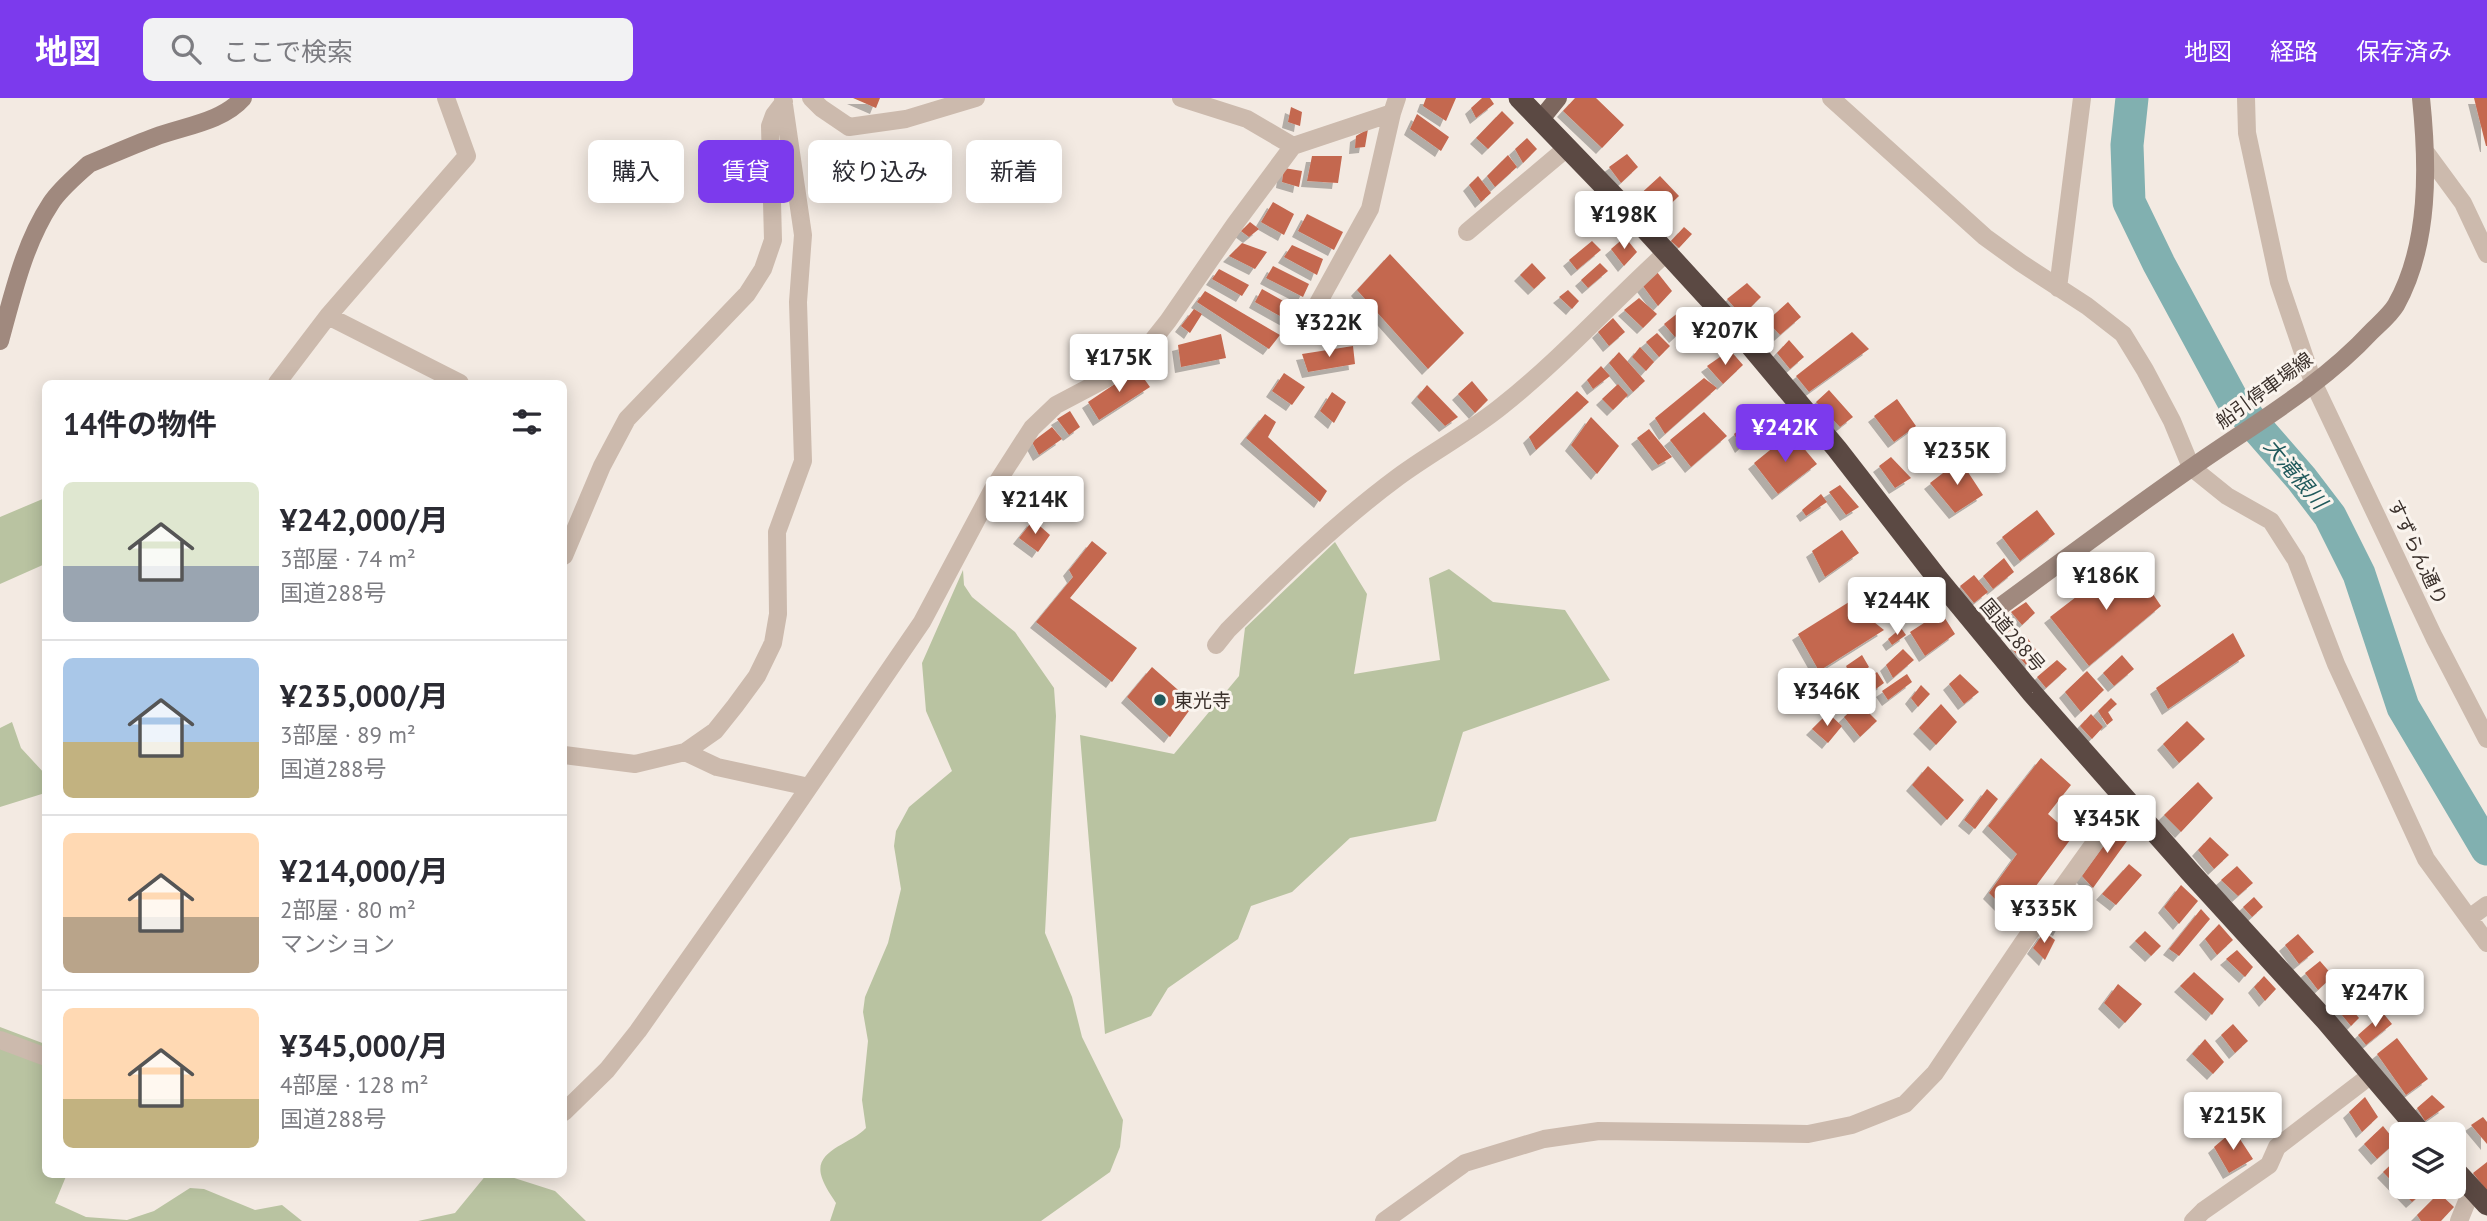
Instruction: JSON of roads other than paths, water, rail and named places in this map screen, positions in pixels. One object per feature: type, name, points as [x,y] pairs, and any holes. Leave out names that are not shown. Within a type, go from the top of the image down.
[{"type":"highway","name":"国道288号","points":[[1519,98],[1733,325],[1787,388],[2032,693],[2326,1021],[2412,1122]]},
{"type":"highway","points":[[2466,1182],[2487,1205]]},
{"type":"main road","points":[[0,341],[24,256],[51,202],[81,171],[89,164],[144,141],[222,115],[243,98]]},
{"type":"main road","points":[[1541,120],[1558,98]]},
{"type":"main road","name":"船引停車場線","points":[[1975,625],[2191,467],[2298,394],[2357,348],[2395,307],[2411,273],[2419,246],[2427,154],[2421,98]]},
{"type":"street","points":[[279,380],[328,316],[467,156],[446,98]]},
{"type":"street","points":[[811,98],[849,127],[906,119],[976,98]]},
{"type":"street","points":[[1181,98],[1247,119],[1293,146]]},
{"type":"street","points":[[1831,98],[1986,237],[2123,334],[2172,421],[2191,467],[2227,496],[2271,521],[2296,560],[2336,664],[2426,859],[2479,911],[2487,943]]},
{"type":"street","points":[[2058,288],[2082,98]]},
{"type":"street","name":"すずらん通り","points":[[2246,98],[2247,133],[2279,282],[2313,382],[2434,637],[2487,739]]},
{"type":"street","points":[[567,549],[602,466],[627,419],[747,294],[763,269],[772,240],[770,125],[784,100]]},
{"type":"street","points":[[567,755],[635,764],[685,752],[715,731],[736,706],[757,676],[773,643],[778,614],[777,532],[803,461],[798,302],[803,235],[784,100]]},
{"type":"street","points":[[567,1109],[607,1070],[638,1031],[922,622],[994,487],[1032,428],[1056,405],[1111,376],[1145,350],[1293,146],[1395,105]]},
{"type":"street","points":[[1317,304],[1370,209],[1395,105]]},
{"type":"street","points":[[1467,232],[1568,148]]},
{"type":"street","points":[[2427,154],[2463,203],[2487,254]]},
{"type":"street","points":[[1216,645],[1315,544],[1398,477],[1503,406],[1666,253]]},
{"type":"street","points":[[328,316],[454,380]]},
{"type":"street","points":[[685,752],[717,767],[809,787]]},
{"type":"street","points":[[1384,1221],[1465,1163],[1544,1139],[1599,1131],[1808,1134],[1852,1125],[1905,1104],[1935,1073],[2022,944],[2126,799]]},
{"type":"street","points":[[0,1040],[42,1055]]},
{"type":"street","points":[[2193,1221],[2203,1211],[2269,1165],[2277,1147],[2371,1075]]},
{"type":"street","points":[[2459,1221],[2472,1189]]},
{"type":"waterway","name":"大滝根川","points":[[2132,98],[2127,145],[2129,202],[2159,264],[2232,399],[2301,478],[2330,516],[2359,574],[2403,707],[2487,849]]},
{"type":"place","name":"東光寺","points":[[1160,700]]}]
